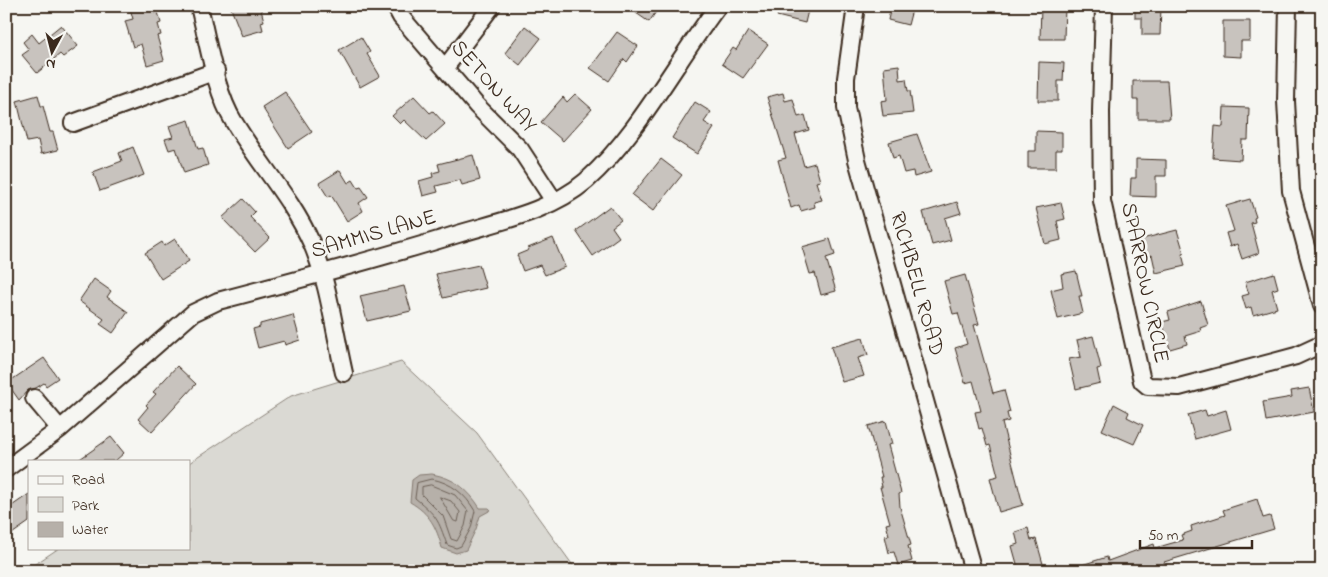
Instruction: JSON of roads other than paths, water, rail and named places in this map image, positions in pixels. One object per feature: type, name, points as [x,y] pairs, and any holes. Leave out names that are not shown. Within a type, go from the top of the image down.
[{"type":"street","points":[[199,6],[216,71],[226,104],[234,122],[299,218],[322,273],[344,373]]},
{"type":"street","name":"SETON WAY","points":[[395,6],[401,17],[477,106],[520,149],[554,201]]},
{"type":"street","points":[[445,68],[492,6]]},
{"type":"street","name":"SAMMIS LANE","points":[[6,469],[60,429],[194,313],[218,301],[518,216],[554,201],[585,181],[614,151],[718,6]]},
{"type":"street","name":"RICHBELL ROAD","points":[[856,6],[846,78],[846,98],[855,152],[973,571]]},
{"type":"street","name":"SPARROW CIRCLE","points":[[1104,6],[1101,112],[1102,201],[1142,382],[1148,386],[1179,387],[1296,356],[1322,344]]},
{"type":"street","points":[[1288,6],[1286,101],[1291,191],[1322,306]]},
{"type":"street","points":[[73,123],[216,71]]},
{"type":"street","points":[[34,398],[60,429]]},
{"type":"water","points":[[432,474],[447,478],[460,485],[471,495],[480,508],[489,508],[491,510],[480,516],[466,550],[456,553],[442,548],[431,521],[423,511],[410,502],[412,480],[419,475]]}]
